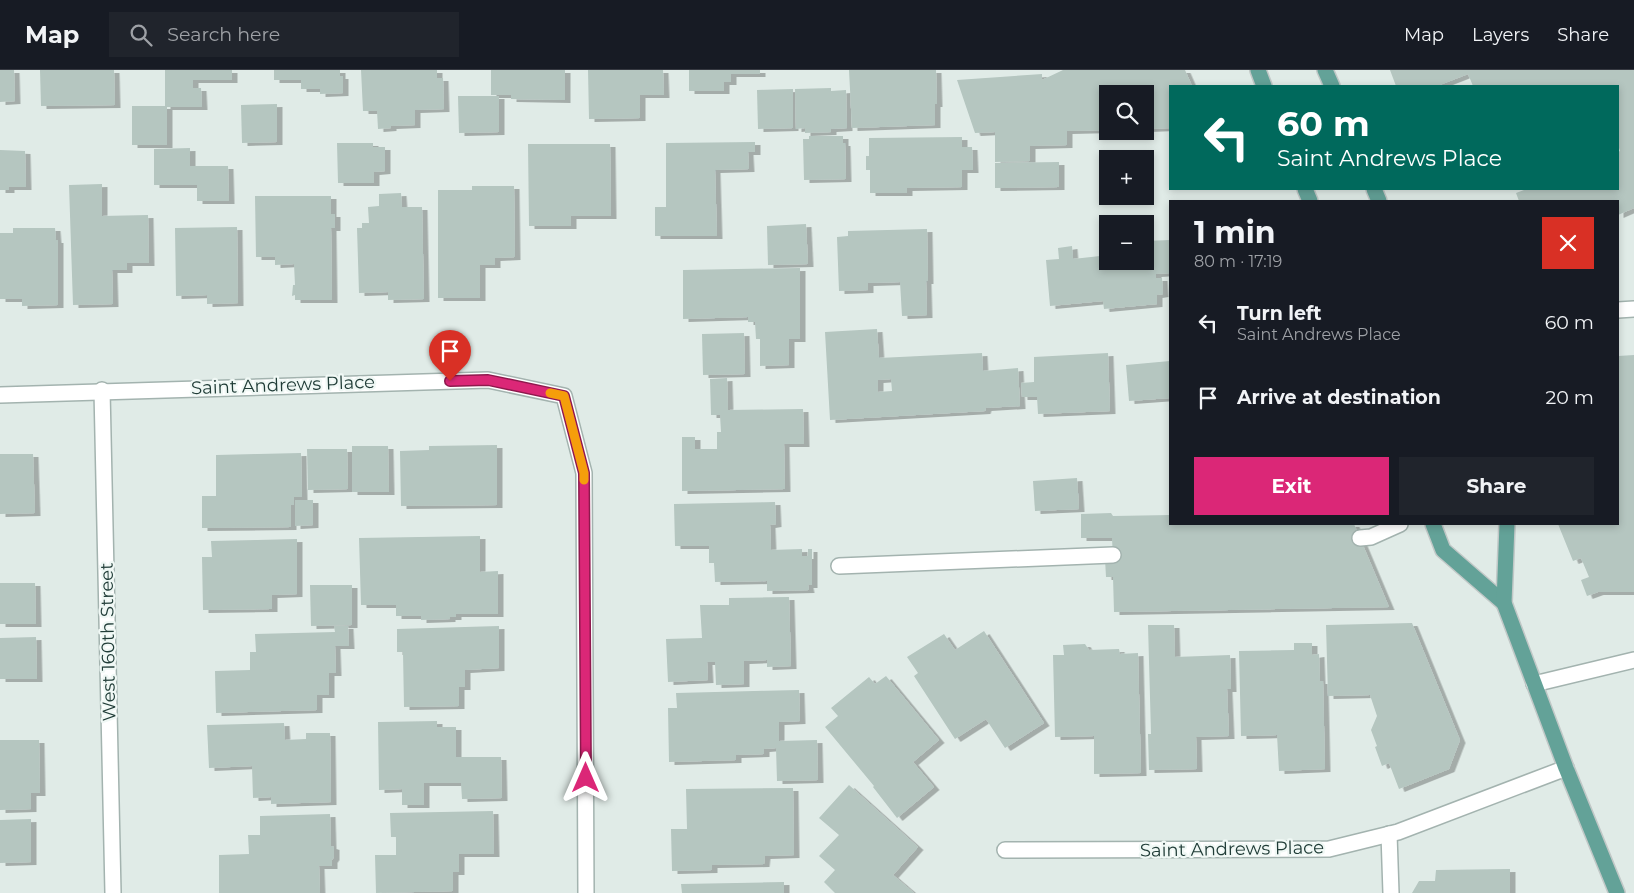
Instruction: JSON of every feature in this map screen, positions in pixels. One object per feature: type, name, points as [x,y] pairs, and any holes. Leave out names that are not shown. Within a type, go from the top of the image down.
[{"type":"main road","points":[[1258,70],[1264,85]]},
{"type":"main road","points":[[1325,70],[1332,85]]},
{"type":"main road","points":[[1433,525],[1443,550],[1504,603]]},
{"type":"main road","points":[[1507,525],[1504,603],[1566,768],[1617,893]]},
{"type":"street","points":[[1619,310],[1634,309]]},
{"type":"street","name":"Saint Andrews Place","points":[[0,395],[102,390],[488,380],[564,396],[584,473],[586,893]]},
{"type":"street","name":"West 160th Street","points":[[102,390],[114,893]]},
{"type":"street","points":[[1360,538],[1371,537],[1398,525]]},
{"type":"street","points":[[839,566],[1112,555]]},
{"type":"street","points":[[1534,684],[1634,660]]},
{"type":"street","name":"Saint Andrews Place","points":[[1005,850],[1329,849],[1398,832],[1566,768]]},
{"type":"street","points":[[1389,834],[1390,893]]},
{"type":"building","points":[[0,70],[14,70],[15,101],[0,102]]},
{"type":"building","points":[[40,70],[114,70],[115,105],[41,106]]},
{"type":"building","points":[[165,70],[232,70],[232,80],[193,80],[193,88],[201,88],[202,107],[167,107],[167,145],[132,145],[132,106],[165,106]]},
{"type":"building","points":[[274,70],[340,70],[340,76],[343,76],[343,93],[320,94],[320,89],[301,89],[301,80],[274,80]]},
{"type":"building","points":[[361,70],[437,70],[437,78],[443,78],[444,109],[415,110],[415,125],[391,126],[391,128],[378,129],[377,111],[363,111]]},
{"type":"building","points":[[491,70],[565,70],[565,100],[511,99],[511,95],[491,95]]},
{"type":"building","points":[[588,70],[663,70],[664,95],[640,95],[640,118],[589,119]]},
{"type":"building","points":[[689,70],[760,70],[760,74],[731,74],[731,82],[724,82],[724,91],[689,91]]},
{"type":"building","points":[[849,70],[936,70],[937,104],[935,104],[935,125],[852,128]]},
{"type":"building","points":[[1063,70],[1185,70],[1192,85],[1169,85],[1169,128],[1154,129],[1154,85],[1099,85],[1099,130],[1067,131],[1067,145],[1030,146],[1030,161],[995,162],[995,132],[975,133],[957,80],[1042,74],[1042,80]]},
{"type":"building","points":[[1390,70],[1634,70],[1634,208],[1619,215],[1619,200],[1519,200],[1516,193],[1524,190],[1619,190],[1619,85],[1473,85],[1468,74],[1440,85],[1396,85]]},
{"type":"building","points":[[831,88],[831,91],[846,90],[847,128],[831,129],[831,132],[805,133],[805,128],[796,129],[795,89]]},
{"type":"building","points":[[793,89],[793,128],[758,129],[757,90]]},
{"type":"building","points":[[458,96],[499,96],[499,132],[459,133]]},
{"type":"building","points":[[277,104],[277,142],[242,143],[241,105]]},
{"type":"building","points":[[809,136],[843,136],[843,143],[845,143],[846,179],[804,180],[803,139],[809,139]]},
{"type":"building","points":[[962,137],[962,147],[972,147],[973,170],[962,170],[962,187],[907,188],[907,193],[870,193],[870,170],[866,170],[866,156],[869,156],[869,138]]},
{"type":"building","points":[[755,142],[755,152],[748,152],[749,169],[715,170],[717,236],[655,236],[655,207],[666,207],[666,143]]},
{"type":"building","points":[[337,143],[373,143],[373,147],[385,147],[385,171],[374,172],[374,183],[338,183]]},
{"type":"building","points":[[528,144],[610,144],[611,216],[571,216],[571,226],[529,226]]},
{"type":"building","points":[[190,148],[190,166],[228,166],[229,201],[197,201],[197,185],[154,185],[154,149]]},
{"type":"building","points":[[0,150],[25,151],[26,187],[9,187],[9,190],[0,190]]},
{"type":"building","points":[[1059,162],[1059,187],[995,188],[995,163]]},
{"type":"building","points":[[102,184],[102,216],[148,215],[149,263],[127,263],[127,270],[112,270],[113,304],[73,305],[69,185]]},
{"type":"building","points":[[472,186],[514,186],[515,257],[495,258],[495,265],[480,265],[480,298],[438,298],[438,190],[472,190]]},
{"type":"building","points":[[401,193],[402,207],[422,207],[424,299],[388,300],[388,292],[359,293],[357,228],[362,228],[362,223],[369,223],[368,207],[379,206],[379,194]]},
{"type":"building","points":[[255,196],[331,196],[331,214],[335,214],[335,228],[331,228],[332,300],[295,300],[295,295],[292,296],[293,285],[295,285],[294,264],[275,265],[275,257],[256,257]]},
{"type":"building","points":[[806,224],[808,264],[768,265],[767,226]]},
{"type":"building","points":[[237,227],[238,303],[207,304],[207,295],[176,296],[175,228]]},
{"type":"building","points":[[13,228],[55,228],[56,240],[58,240],[58,305],[22,306],[22,299],[0,299],[0,233],[13,233]]},
{"type":"building","points":[[927,229],[927,315],[902,316],[900,282],[868,283],[868,290],[839,291],[837,237],[848,236],[848,231]]},
{"type":"building","points":[[1169,240],[1169,273],[1156,274],[1156,278],[1162,278],[1163,294],[1157,295],[1157,304],[1104,309],[1103,301],[1050,306],[1046,260],[1059,259],[1058,248],[1072,246],[1073,259],[1099,256],[1099,270],[1154,270],[1154,241]]},
{"type":"building","points":[[800,268],[800,339],[789,339],[789,365],[760,366],[760,339],[756,339],[755,322],[748,322],[748,317],[683,319],[683,270]]},
{"type":"building","points":[[877,329],[879,358],[982,353],[983,371],[1018,368],[1020,406],[986,408],[985,411],[830,420],[825,332]],"holes":[[[891,379],[892,391],[878,392],[878,380]]]},
{"type":"building","points":[[744,333],[745,374],[703,375],[702,334]]},
{"type":"building","points":[[1108,353],[1110,411],[1038,414],[1037,397],[1022,397],[1021,383],[1034,382],[1034,357]]},
{"type":"building","points":[[1634,355],[1634,592],[1598,592],[1587,596],[1581,580],[1589,577],[1581,558],[1573,561],[1558,525],[1619,525],[1619,356]]},
{"type":"building","points":[[1169,361],[1169,398],[1129,401],[1126,365]]},
{"type":"building","points":[[727,378],[728,410],[803,409],[804,444],[784,444],[785,489],[682,491],[682,437],[695,437],[695,449],[717,449],[717,432],[721,432],[720,415],[711,415],[710,379]]},
{"type":"building","points":[[497,445],[497,505],[401,506],[400,451],[429,450],[429,446]]},
{"type":"building","points":[[352,446],[388,446],[389,492],[352,492]]},
{"type":"building","points":[[307,449],[347,449],[348,489],[308,490]]},
{"type":"building","points":[[301,453],[302,497],[294,497],[294,505],[291,505],[291,527],[202,528],[202,496],[216,496],[216,455]]},
{"type":"building","points":[[0,454],[33,454],[35,513],[0,514]]},
{"type":"building","points":[[1077,478],[1079,509],[1035,511],[1033,481]]},
{"type":"building","points":[[295,500],[313,500],[313,525],[295,526]]},
{"type":"building","points":[[775,502],[776,524],[770,525],[771,550],[802,549],[802,556],[808,556],[808,549],[812,549],[812,585],[808,585],[809,590],[767,591],[767,581],[715,582],[714,563],[709,563],[709,546],[675,546],[674,504]]},
{"type":"building","points":[[1111,513],[1113,516],[1169,515],[1169,525],[1354,525],[1389,607],[1114,612],[1113,577],[1106,577],[1105,559],[1113,558],[1112,538],[1081,538],[1081,514]]},
{"type":"building","points":[[480,536],[480,572],[498,571],[498,614],[456,614],[456,617],[450,617],[450,619],[421,620],[421,616],[396,616],[396,605],[361,605],[359,538]]},
{"type":"building","points":[[297,539],[297,594],[272,595],[272,609],[203,610],[202,557],[212,557],[211,541]]},
{"type":"building","points":[[0,583],[35,583],[36,624],[0,624]]},
{"type":"building","points":[[310,585],[352,585],[352,625],[311,626]]},
{"type":"building","points":[[789,597],[791,666],[767,667],[767,660],[744,661],[744,684],[716,685],[715,662],[707,662],[708,680],[668,682],[666,639],[702,638],[700,605],[729,605],[729,598]]},
{"type":"building","points":[[1412,623],[1460,740],[1449,769],[1399,789],[1389,763],[1382,766],[1375,747],[1377,746],[1371,730],[1377,716],[1370,695],[1328,696],[1326,625]]},
{"type":"building","points":[[1148,625],[1174,625],[1175,657],[1230,655],[1231,689],[1227,689],[1229,736],[1196,737],[1197,769],[1149,770],[1148,734],[1151,734]]},
{"type":"building","points":[[334,626],[348,626],[349,646],[335,646],[336,673],[329,673],[329,695],[317,695],[317,710],[216,713],[215,671],[250,670],[250,652],[256,652],[255,634],[335,632]]},
{"type":"building","points":[[499,626],[499,668],[465,670],[465,687],[459,687],[459,706],[404,707],[403,652],[397,652],[397,629]]},
{"type":"building","points":[[984,631],[1044,723],[1005,748],[986,719],[955,739],[914,676],[918,673],[907,657],[944,634],[955,650]]},
{"type":"building","points":[[36,637],[37,679],[0,679],[0,638]]},
{"type":"building","points":[[1294,643],[1312,643],[1312,655],[1319,654],[1320,681],[1323,681],[1325,769],[1279,771],[1277,735],[1241,736],[1239,651],[1294,650]]},
{"type":"building","points":[[1085,644],[1089,650],[1119,649],[1120,654],[1138,653],[1141,773],[1094,774],[1094,736],[1055,737],[1053,655],[1064,655],[1063,645]]},
{"type":"building","points":[[886,676],[939,740],[913,762],[934,787],[897,818],[874,786],[825,727],[838,716],[831,708],[869,677],[875,684]]},
{"type":"building","points":[[799,690],[800,721],[779,722],[779,741],[817,740],[818,780],[777,781],[776,748],[764,749],[764,754],[736,755],[736,760],[669,762],[668,708],[677,708],[676,693]]},
{"type":"building","points":[[437,721],[437,727],[456,727],[456,757],[501,757],[502,798],[462,799],[461,783],[424,783],[424,805],[402,805],[402,789],[379,790],[378,722]]},
{"type":"building","points":[[284,723],[285,740],[306,739],[306,733],[330,733],[331,802],[271,804],[271,797],[253,798],[252,766],[209,768],[207,725]]},
{"type":"building","points":[[0,740],[39,740],[40,793],[31,793],[31,809],[0,810]]},
{"type":"building","points":[[849,785],[918,847],[893,875],[914,893],[835,893],[824,882],[835,870],[819,856],[839,835],[819,818]]},
{"type":"building","points":[[793,788],[794,855],[765,856],[764,864],[712,865],[712,870],[672,871],[671,829],[687,829],[686,789]]},
{"type":"building","points":[[493,811],[494,854],[459,854],[459,872],[453,872],[453,891],[376,893],[375,855],[396,855],[396,837],[391,837],[390,813]]},
{"type":"building","points":[[330,814],[331,846],[334,847],[334,857],[332,866],[319,866],[320,893],[219,893],[219,855],[249,854],[248,835],[260,835],[260,816]]},
{"type":"building","points":[[31,819],[31,862],[0,863],[0,820]]},
{"type":"building","points":[[1510,869],[1510,893],[1412,893],[1419,881],[1435,881],[1436,870]]},
{"type":"building","points":[[784,882],[784,893],[682,893],[681,884]]},
{"type":"slow traffic","points":[[550,393],[564,396],[584,473],[584,480]]},
{"type":"route","points":[[450,381],[488,380],[564,396],[584,473],[586,778]]}]
